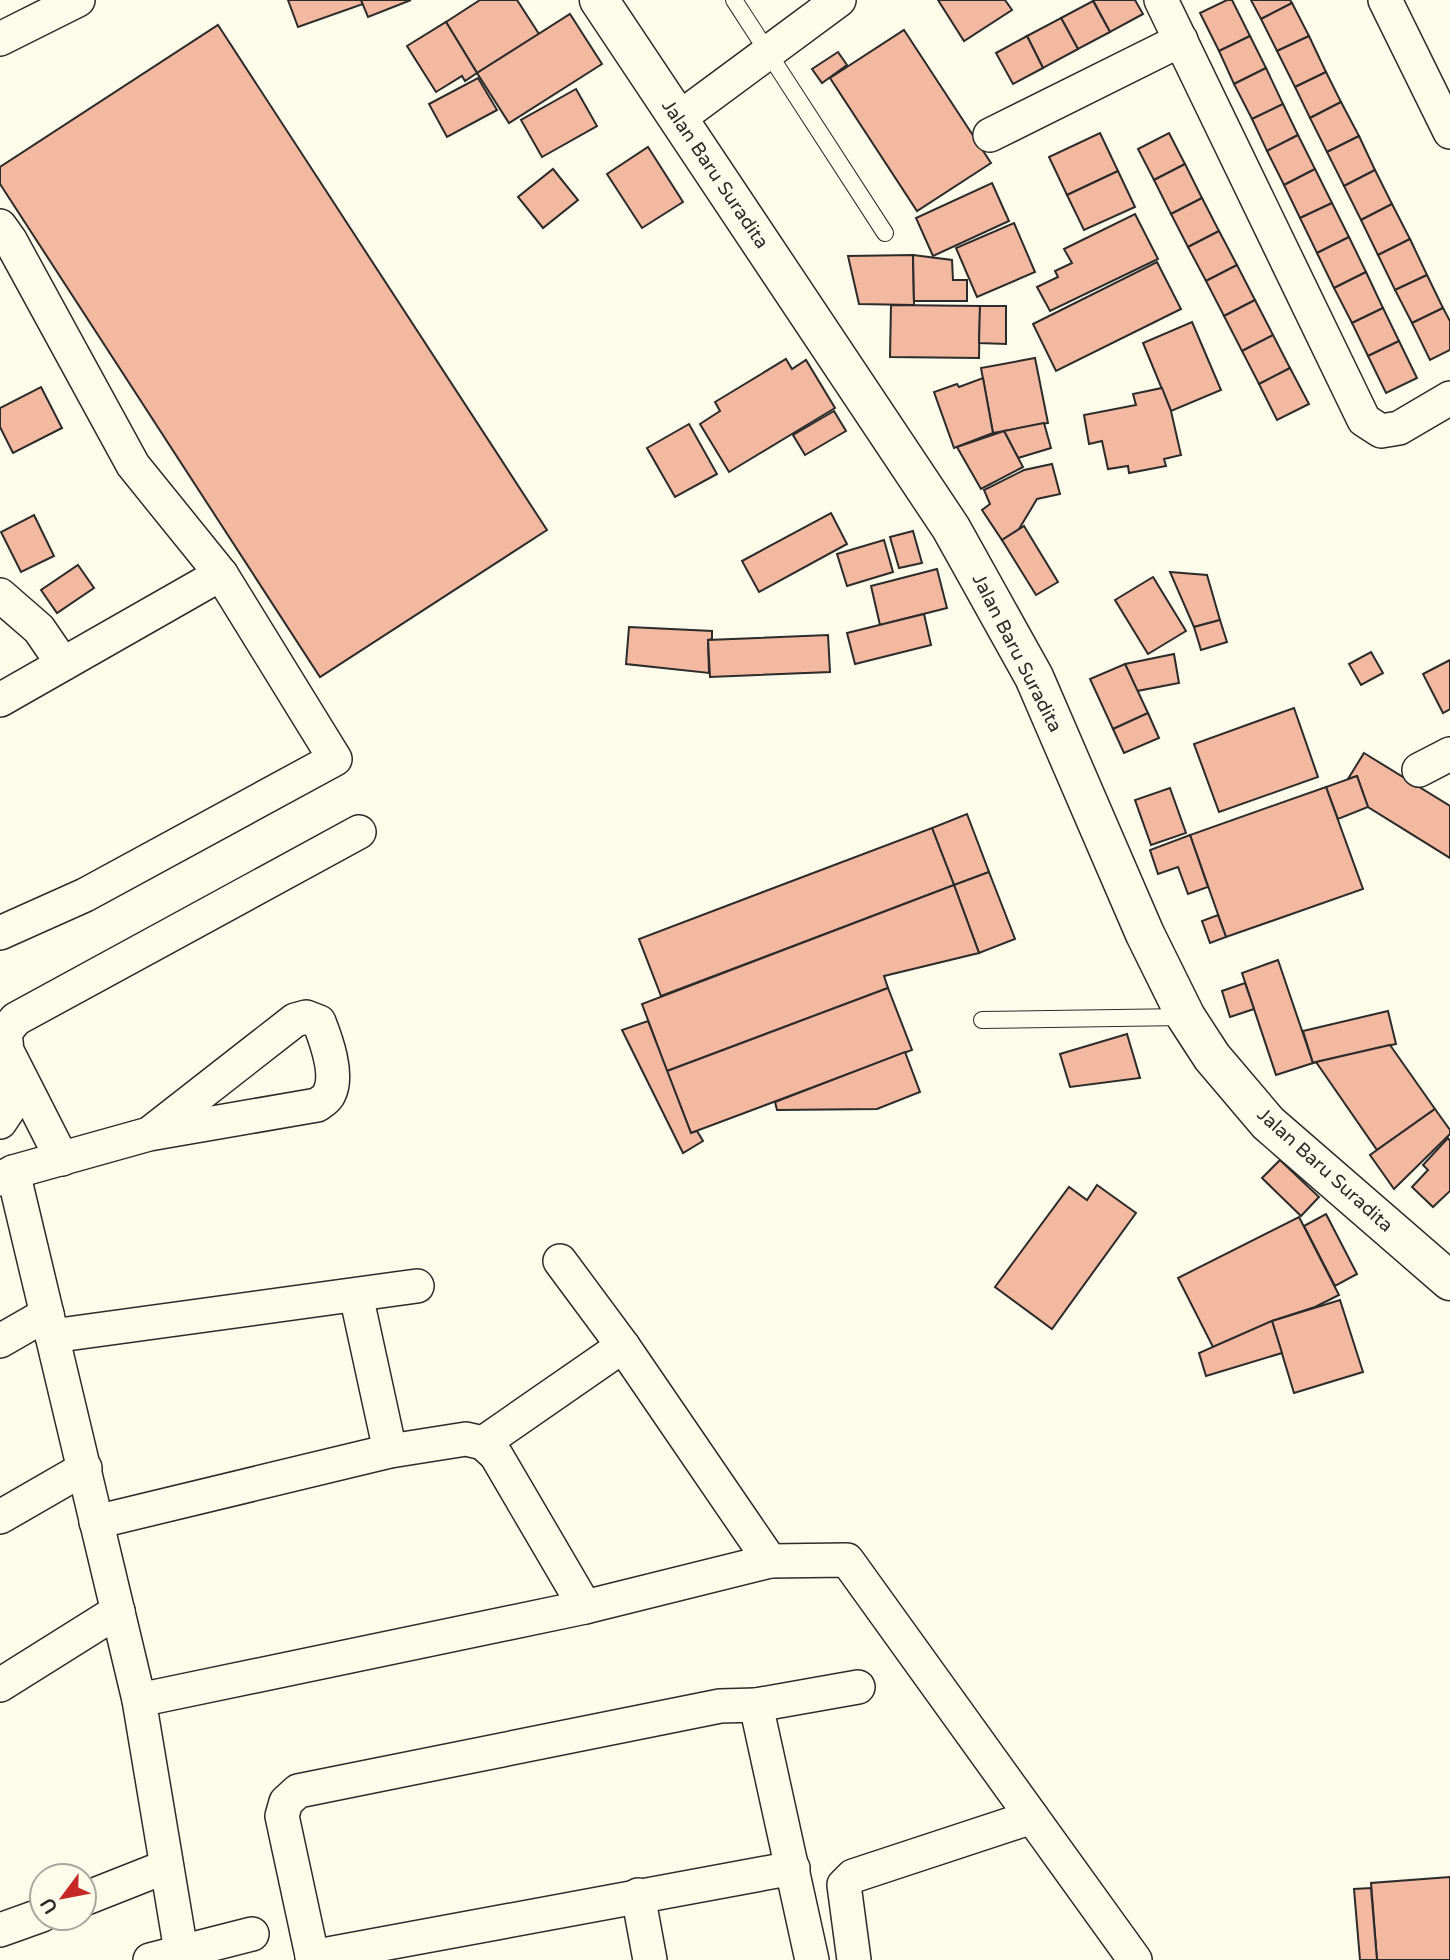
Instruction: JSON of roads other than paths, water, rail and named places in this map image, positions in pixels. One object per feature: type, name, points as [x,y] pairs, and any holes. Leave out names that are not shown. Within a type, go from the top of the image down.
[{"type":"main road","name":"Jalan Baru Suradita","points":[[599,0],[951,528],[1034,677],[1145,934],[1186,1017],[1212,1056],[1268,1123],[1450,1281]]},
{"type":"street","points":[[0,39],[78,0]]},
{"type":"street","points":[[678,119],[839,0]]},
{"type":"street","points":[[1161,0],[1364,420],[1381,431],[1399,428],[1450,398]]},
{"type":"street","points":[[1385,0],[1450,132]]},
{"type":"street","points":[[990,135],[1181,40]]},
{"type":"street","points":[[0,226],[133,466],[221,574],[335,759],[85,895],[0,933]]},
{"type":"street","points":[[0,700],[221,574]]},
{"type":"street","points":[[0,595],[39,629],[63,664]]},
{"type":"street","points":[[1419,770],[1450,754]]},
{"type":"street","points":[[62,1158],[7,1051],[5,1032],[16,1019],[359,832]]},
{"type":"street","points":[[149,1134],[295,1020],[306,1017],[318,1022],[329,1046],[333,1083],[329,1096],[317,1105],[149,1134],[6,1176],[50,1325],[139,1700],[165,1867],[165,1955],[252,1934]]},
{"type":"street","points":[[0,1079],[7,1092],[10,1107],[0,1122]]},
{"type":"street","points":[[561,1261],[623,1346],[770,1561]]},
{"type":"street","points":[[0,1341],[50,1325],[356,1295],[417,1286]]},
{"type":"street","points":[[356,1295],[390,1451]]},
{"type":"street","points":[[483,1443],[623,1346]]},
{"type":"street","points":[[96,1522],[390,1451],[466,1439],[483,1443],[496,1455],[585,1607]]},
{"type":"street","points":[[0,1517],[85,1468]]},
{"type":"street","points":[[139,1700],[585,1607],[770,1561],[847,1560],[1135,1960]]},
{"type":"street","points":[[0,1685],[118,1611]]},
{"type":"street","points":[[793,1868],[638,1895],[312,1959],[282,1816],[286,1802],[298,1791],[720,1706],[756,1705],[858,1687]]},
{"type":"street","points":[[756,1705],[811,1960]]},
{"type":"street","points":[[854,1960],[844,1885],[853,1876],[1032,1816]]},
{"type":"street","points":[[98,1893],[165,1867]]},
{"type":"street","points":[[638,1895],[650,1960]]},
{"type":"street","points":[[0,1930],[28,1920]]},
{"type":"lane","points":[[734,0],[885,233]]},
{"type":"lane","points":[[982,1020],[1186,1017]]}]
